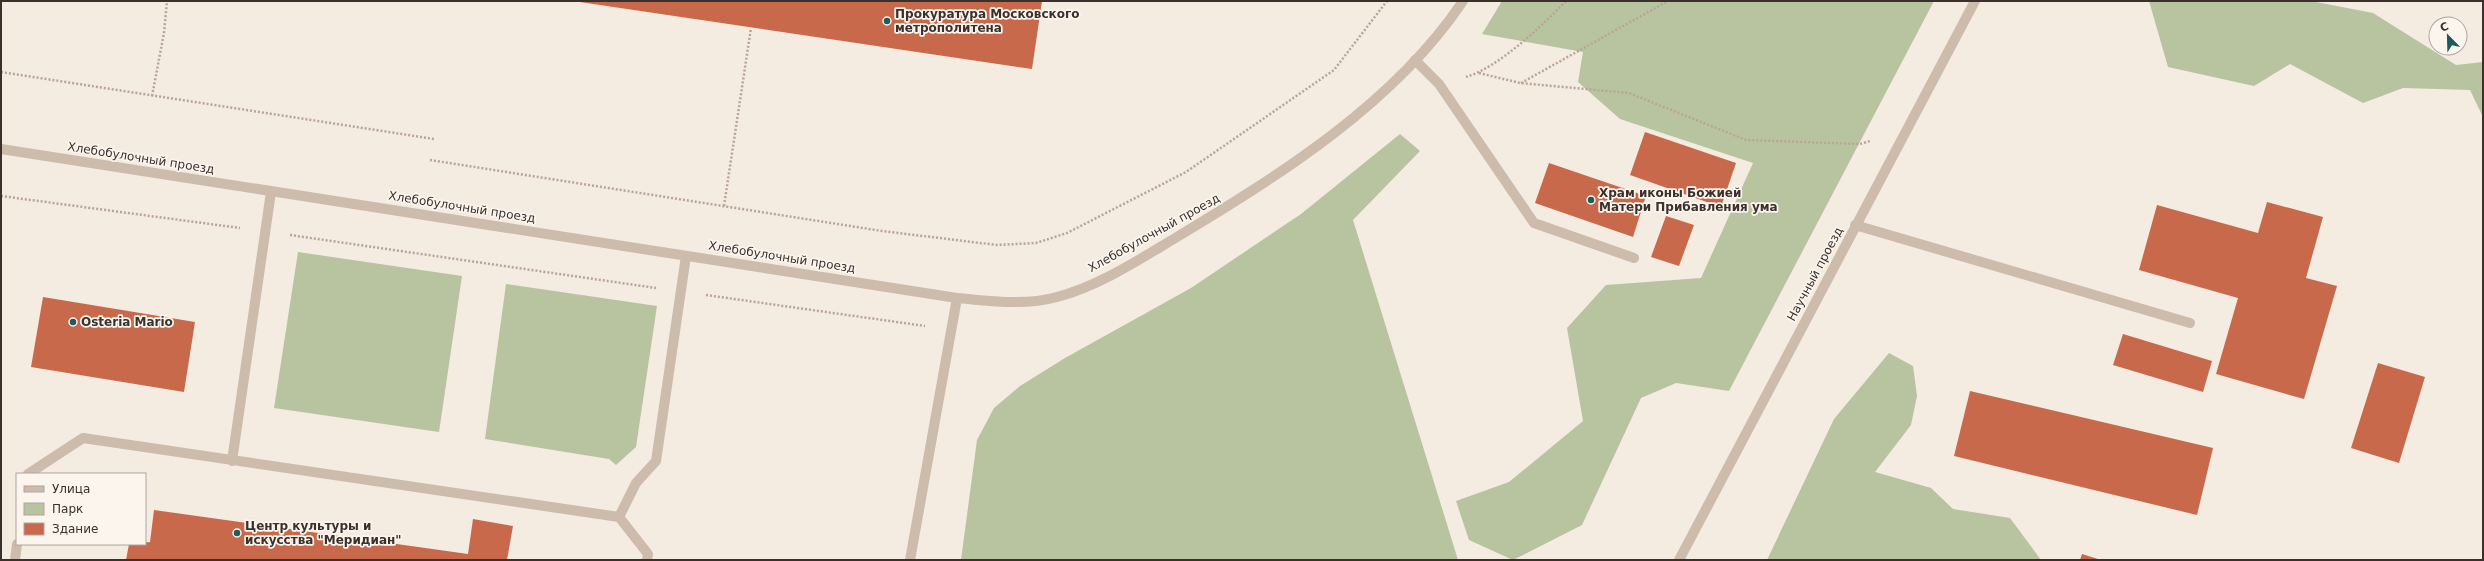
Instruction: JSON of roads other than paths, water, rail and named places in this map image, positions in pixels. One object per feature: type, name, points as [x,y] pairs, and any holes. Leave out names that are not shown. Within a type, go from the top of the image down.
[{"type":"street","name":"Хлебобулочный проезд","points":[[1,149],[957,298],[1024,302],[1058,297],[1103,279],[1253,191],[1354,118],[1415,60],[1462,1]]},
{"type":"street","name":"Научный проезд","points":[[1678,560],[1975,1]]},
{"type":"street","points":[[1415,60],[1439,84],[1534,223],[1634,258]]},
{"type":"street","points":[[232,461],[271,192]]},
{"type":"street","points":[[1856,225],[2190,323]]},
{"type":"street","points":[[619,516],[636,483],[656,461],[686,256]]},
{"type":"street","points":[[910,560],[957,298]]},
{"type":"street","points":[[30,473],[83,438],[232,461],[619,516],[648,554],[647,560]]},
{"type":"street","points":[[15,560],[17,545]]},
{"type":"place","name":"Прокуратура Московского метрополитена","points":[[887,21]]},
{"type":"place","name":"Храм иконы Божией Матери Прибавления ума","points":[[1591,200]]},
{"type":"place","name":"Osteria Mario","points":[[73,322]]},
{"type":"place","name":"Центр культуры и искусства \"Меридиан\"","points":[[237,533]]}]
